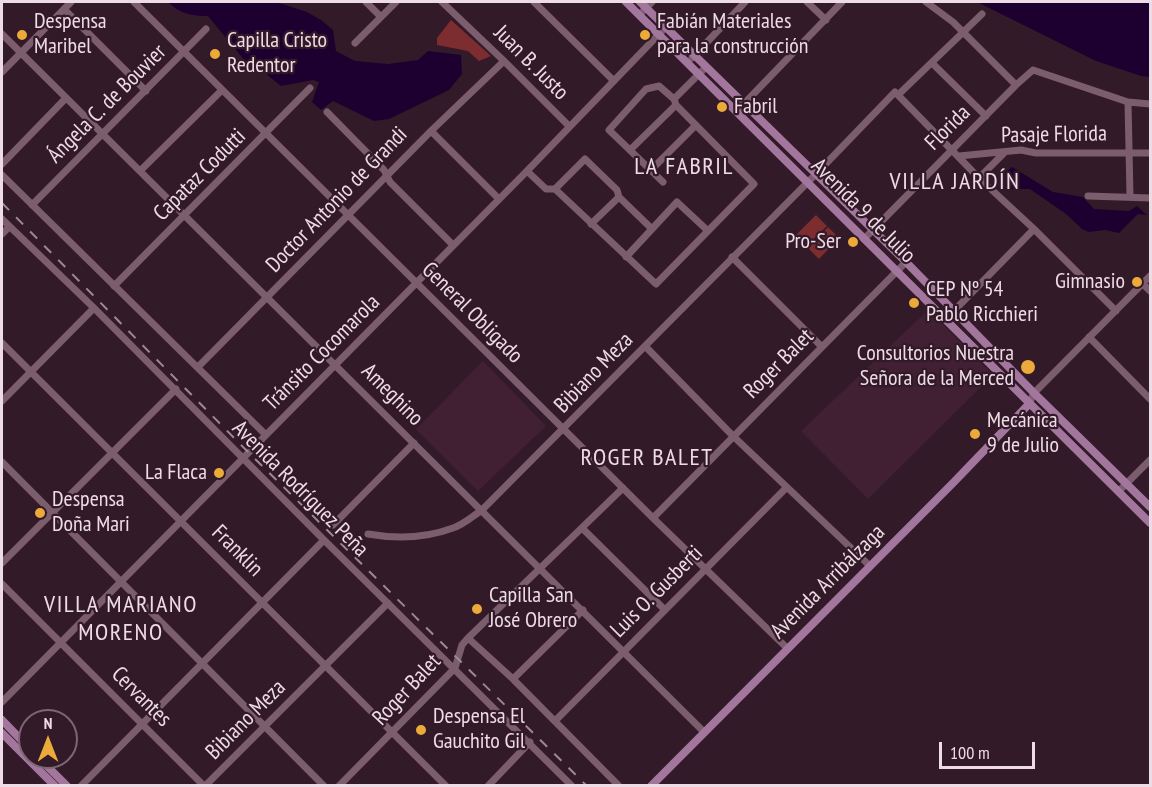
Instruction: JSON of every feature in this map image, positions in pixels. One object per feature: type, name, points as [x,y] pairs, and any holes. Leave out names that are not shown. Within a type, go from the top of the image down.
[{"type":"main road","name":"Avenida 9 de Julio","points":[[626,2],[659,34],[691,58]]},
{"type":"main road","name":"Avenida 9 de Julio","points":[[646,4],[737,111],[1150,523]]},
{"type":"main road","name":"Avenida 9 de Julio","points":[[703,70],[744,104],[816,174],[1150,507]]},
{"type":"main road","name":"Avenida Arribálzaga","points":[[651,786],[1029,404]]},
{"type":"main road","points":[[2,720],[18,737]]},
{"type":"main road","points":[[2,733],[55,786]]},
{"type":"main road","points":[[50,769],[67,786]]},
{"type":"street","points":[[2,72],[71,2]]},
{"type":"street","name":"General Obligado","points":[[134,2],[653,518],[787,648]]},
{"type":"street","points":[[366,2],[381,17]]},
{"type":"street","points":[[355,43],[396,2]]},
{"type":"street","name":"Juan B. Justo","points":[[442,2],[569,126]]},
{"type":"street","points":[[534,2],[614,81]]},
{"type":"street","points":[[691,58],[746,2]]},
{"type":"street","points":[[807,2],[826,20]]},
{"type":"street","points":[[737,111],[842,2]]},
{"type":"street","points":[[926,2],[953,22],[1016,84]]},
{"type":"street","points":[[639,15],[646,4]]},
{"type":"street","points":[[64,9],[146,91]]},
{"type":"street","name":"Bibiano Meza","points":[[368,534],[388,538],[407,538],[455,528],[482,510],[808,181],[982,14]]},
{"type":"street","name":"Tránsito Cocomarola","points":[[2,702],[417,283],[666,27]]},
{"type":"street","name":"Ángela C. de Bouvier","points":[[32,205],[206,29]]},
{"type":"street","name":"Ameghino","points":[[2,34],[704,732]]},
{"type":"street","name":"Doctor Antonio de Grandi","points":[[198,367],[431,131],[504,61]]},
{"type":"street","name":"Pasaje Florida","points":[[932,63],[986,116]]},
{"type":"street","points":[[630,150],[703,70]]},
{"type":"street","name":"Florida","points":[[864,239],[1016,84],[1033,70],[1128,102]]},
{"type":"street","points":[[527,171],[546,189],[555,189],[656,284],[754,184],[659,86],[646,89],[609,130],[663,182]]},
{"type":"street","name":"Capataz Codutti","points":[[114,286],[310,88]]},
{"type":"street","points":[[140,171],[222,90]]},
{"type":"street","points":[[897,94],[1116,311]]},
{"type":"street","points":[[2,164],[66,98]]},
{"type":"street","points":[[1130,196],[1128,102],[1150,104]]},
{"type":"street","points":[[327,112],[384,170],[390,182],[453,245]]},
{"type":"street","points":[[651,170],[696,125]]},
{"type":"street","points":[[431,131],[499,199]]},
{"type":"street","name":"Pasaje Florida","points":[[959,156],[1021,150],[1036,153],[1150,153]]},
{"type":"street","points":[[980,178],[1004,153]]},
{"type":"street","points":[[555,189],[585,159],[617,190],[619,197],[652,228]]},
{"type":"street","name":"Avenida Rodríguez Peña","points":[[2,175],[266,435]]},
{"type":"street","points":[[1088,196],[1150,198]]},
{"type":"street","points":[[591,224],[619,197]]},
{"type":"street","points":[[626,257],[677,202],[707,230]]},
{"type":"street","name":"Avenida Rodríguez Peña","points":[[2,219],[176,389],[324,540],[572,786]]},
{"type":"street","points":[[2,234],[9,227]]},
{"type":"street","points":[[945,320],[1034,229]]},
{"type":"street","points":[[732,257],[822,347]]},
{"type":"street","name":"Roger Balet","points":[[653,518],[906,262]]},
{"type":"street","points":[[1029,404],[1034,393],[1150,276]]},
{"type":"street","points":[[1143,284],[1150,291]]},
{"type":"street","points":[[2,401],[94,308]]},
{"type":"street","points":[[1089,338],[1150,399]]},
{"type":"street","name":"Franklin","points":[[2,343],[446,786]]},
{"type":"street","points":[[645,346],[786,488],[870,566]]},
{"type":"street","points":[[2,563],[176,389]]},
{"type":"street","points":[[333,525],[414,443]]},
{"type":"street","points":[[1119,491],[1150,460]]},
{"type":"street","points":[[2,462],[266,725],[324,786]]},
{"type":"street","name":"Roger Balet","points":[[339,786],[455,669],[462,645],[468,638],[623,488]]},
{"type":"street","name":"Luis O. Gusberti","points":[[555,721],[786,488]]},
{"type":"street","points":[[582,528],[665,610]]},
{"type":"street","points":[[81,786],[324,540]]},
{"type":"street","name":"Cervantes","points":[[2,584],[205,786]]},
{"type":"street","name":"Bibiano Meza","points":[[205,786],[388,603]]},
{"type":"street","points":[[513,679],[583,610]]},
{"type":"street","points":[[468,638],[513,679],[619,786]]},
{"type":"street","points":[[488,786],[530,742]]},
{"type":"shaded area","points":[[168,2],[276,2],[307,12],[321,20],[333,30],[336,51],[355,61],[388,64],[418,60],[428,51],[461,55],[462,74],[449,90],[389,119],[374,121],[333,101],[321,110],[312,102],[319,82],[313,80],[281,86],[245,61],[208,16],[186,13]]},
{"type":"shaded area","points":[[977,2],[1150,2],[1150,77],[1096,61]]},
{"type":"shaded area","points":[[451,20],[491,56],[479,61],[468,51],[437,45],[437,38]]},
{"type":"shaded area","points":[[1012,167],[1053,192],[1083,197],[1094,209],[1129,211],[1137,206],[1147,215],[1138,214],[1119,233],[1105,230],[1089,232],[1030,189],[1004,189],[1000,176]]},
{"type":"shaded area","points":[[816,215],[827,226],[806,246],[795,236]]},
{"type":"shaded area","points":[[828,227],[839,238],[819,259],[808,248]]},
{"type":"shaded area","points":[[928,310],[993,375],[868,499],[801,431]]},
{"type":"shaded area","points":[[483,361],[546,426],[478,491],[416,429]]},
{"type":"railway","points":[[2,203],[249,453],[587,786]]},
{"type":"place","name":"Despensa Maribel","points":[[22,35]]},
{"type":"place","name":"Fabián Materiales para la construcción","points":[[645,35]]},
{"type":"place","name":"Capilla Cristo Redentor","points":[[215,54]]},
{"type":"place","name":"Fabril","points":[[722,107]]},
{"type":"place","name":"Pro-Ser","points":[[853,242]]},
{"type":"place","name":"Gimnasio","points":[[1137,282]]},
{"type":"place","name":"CEP Nº 54 Pablo Ricchieri","points":[[914,303]]},
{"type":"place","name":"Consultorios Nuestra Señora de la Merced","points":[[1028,367]]},
{"type":"place","name":"Mecánica 9 de Julio","points":[[975,434]]},
{"type":"place","name":"La Flaca","points":[[219,473]]},
{"type":"place","name":"Despensa Doña Mari","points":[[40,513]]},
{"type":"place","name":"Capilla San José Obrero","points":[[477,609]]},
{"type":"place","name":"Despensa El Gauchito Gil","points":[[421,730]]},
{"type":"district","name":"LA FABRIL","points":[[684,167]]},
{"type":"district","name":"VILLA JARDÍN","points":[[955,182]]},
{"type":"district","name":"ROGER BALET","points":[[647,458]]},
{"type":"district","name":"VILLA MARIANO MORENO","points":[[121,619]]}]
